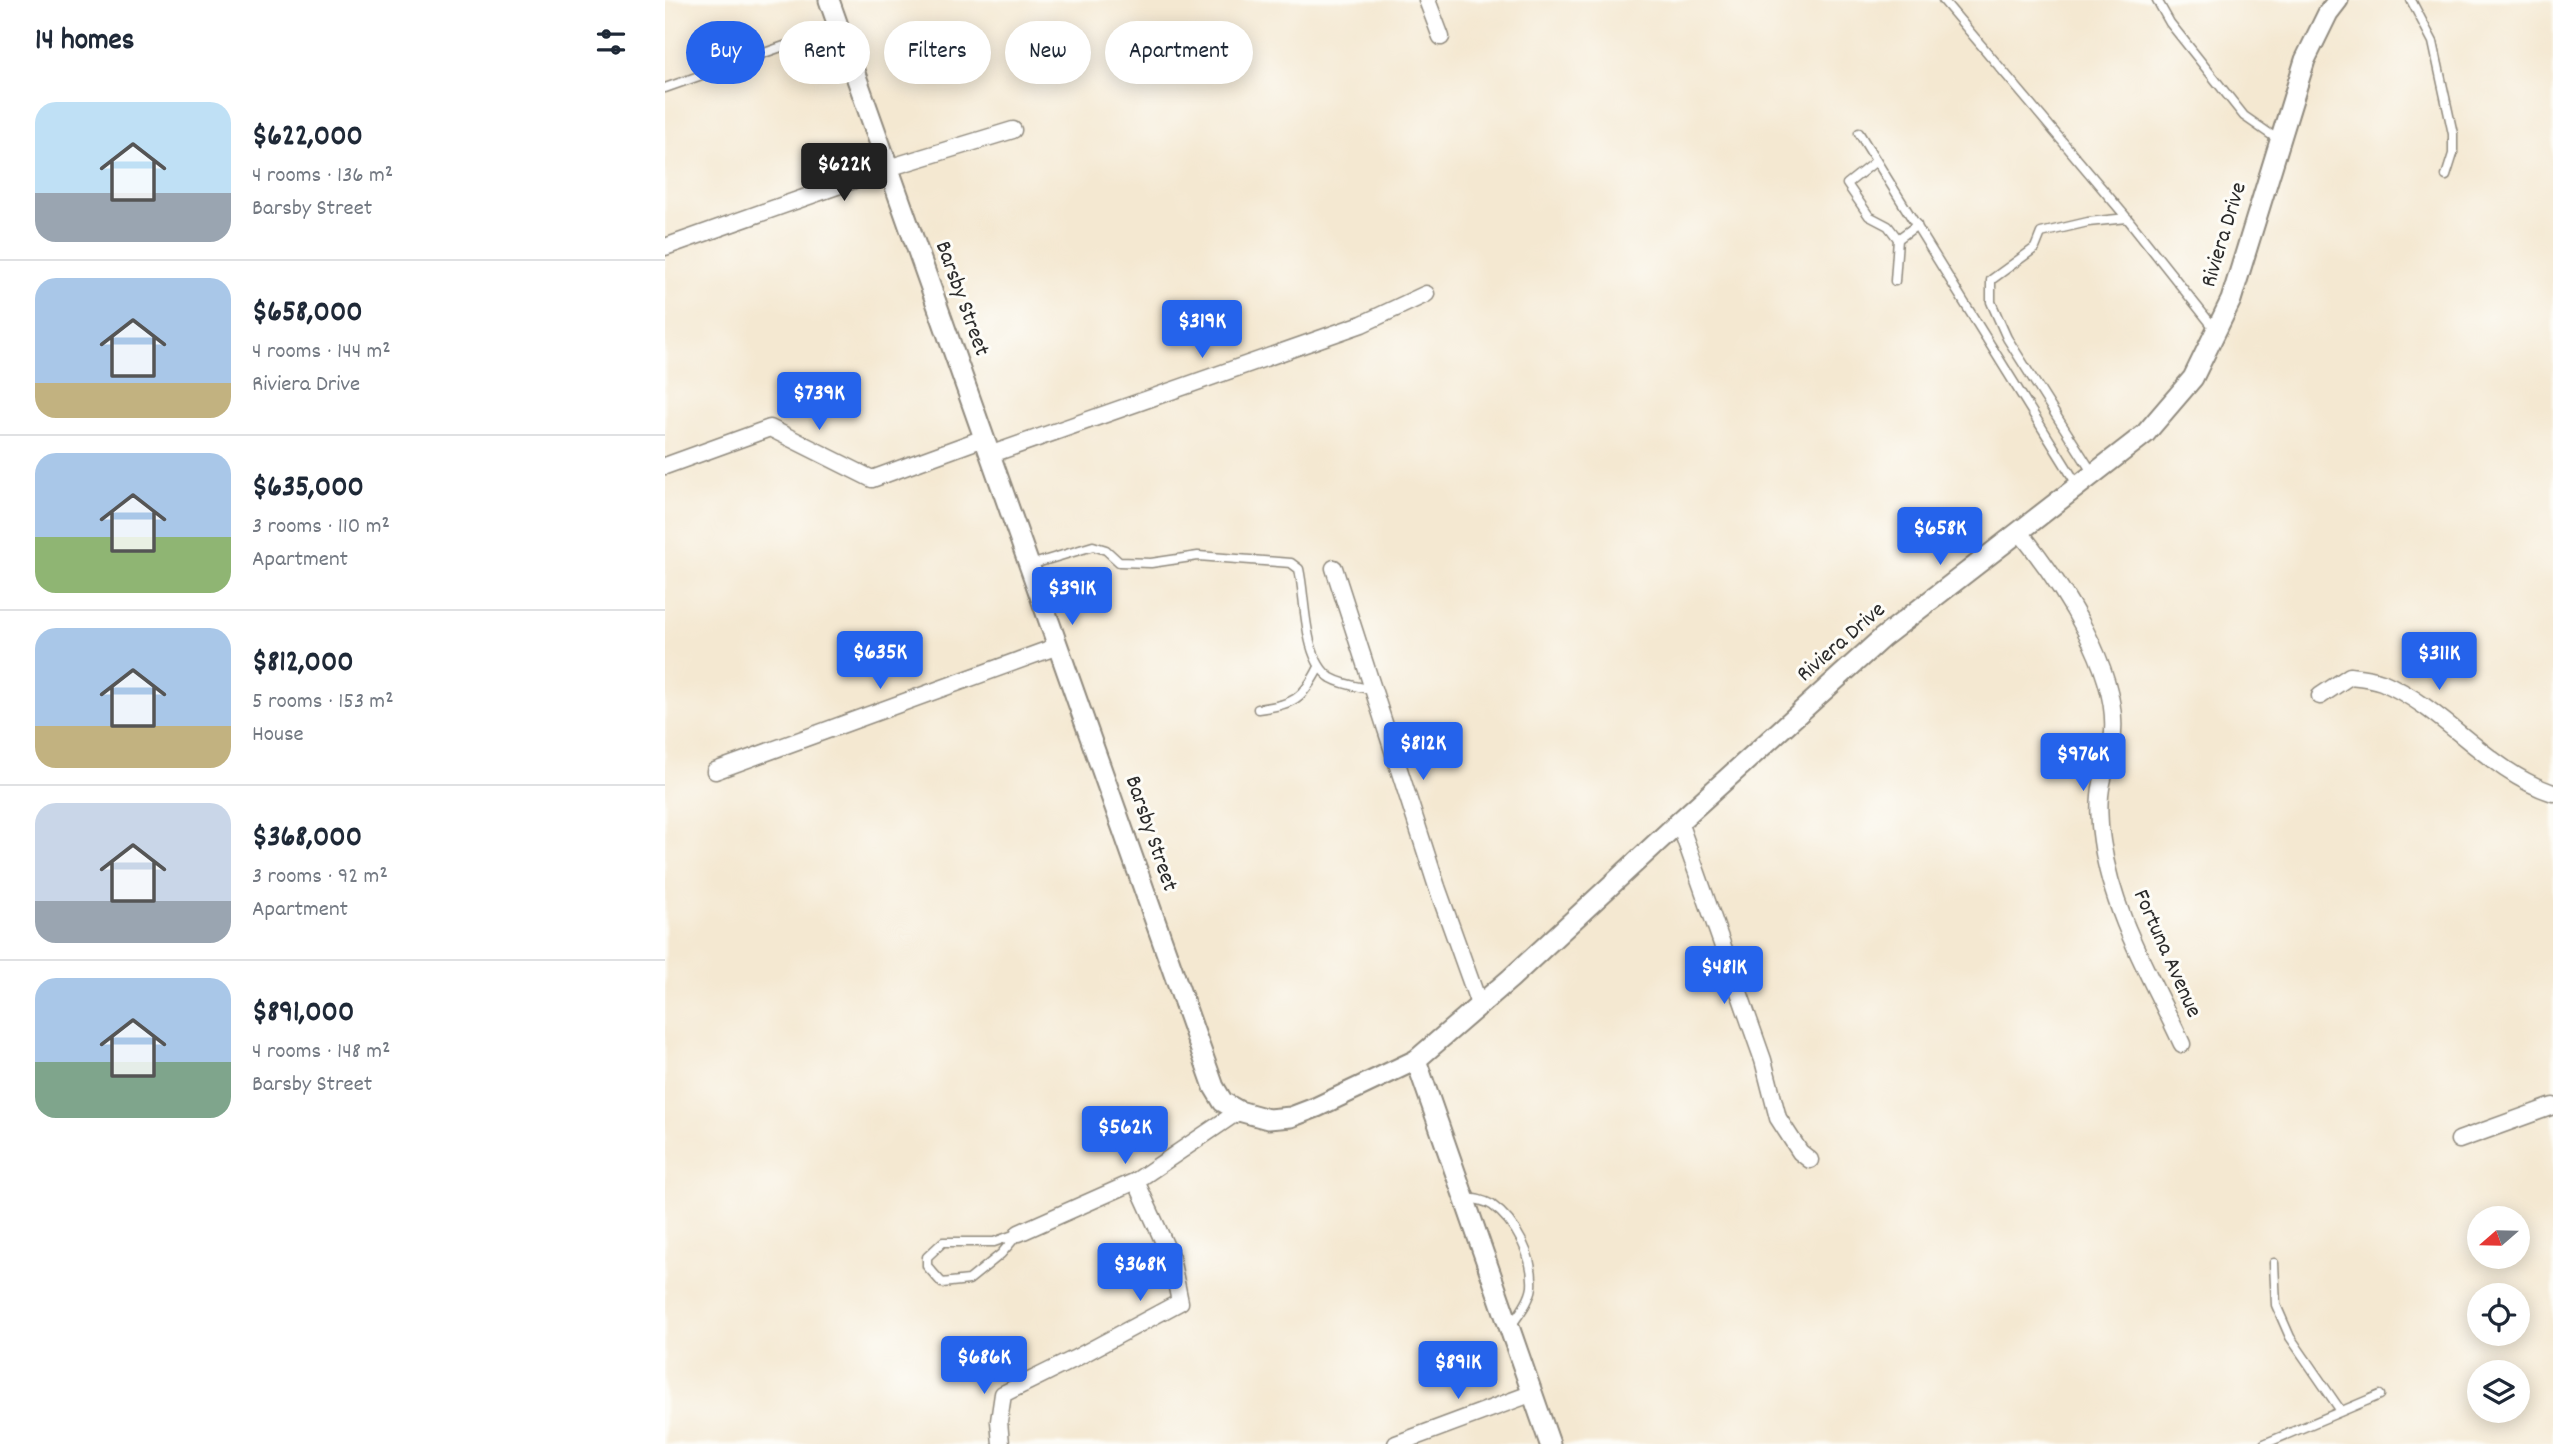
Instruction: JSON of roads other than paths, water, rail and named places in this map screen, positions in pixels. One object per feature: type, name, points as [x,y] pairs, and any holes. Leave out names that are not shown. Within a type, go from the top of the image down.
[{"type":"street","points":[[1427,0],[1441,37]]},
{"type":"street","name":"Riviera Drive","points":[[1416,1060],[1480,1007],[1882,638],[2145,434],[2193,378],[2217,332],[2231,300],[2305,60],[2328,13],[2338,0]]},
{"type":"street","name":"Barsby Street","points":[[831,1],[836,21]]},
{"type":"street","name":"Barsby Street","points":[[858,84],[1214,1087],[1223,1102],[1239,1111]]},
{"type":"street","points":[[665,247],[888,168],[1013,130]]},
{"type":"street","points":[[665,466],[770,428],[872,479],[987,446],[1362,324],[1426,293]]},
{"type":"street","name":"Fortuna Avenue","points":[[2019,531],[2051,570],[2079,619],[2104,674],[2113,712],[2113,740],[2101,786],[2101,840],[2115,900],[2182,1044]]},
{"type":"street","points":[[1334,568],[1437,887],[1480,1007]]},
{"type":"street","points":[[715,771],[1058,646]]},
{"type":"street","points":[[2320,696],[2350,676],[2380,681],[2429,708],[2496,764],[2553,793]]},
{"type":"street","points":[[1679,822],[1763,1060],[1778,1118],[1800,1153],[1810,1160]]},
{"type":"street","points":[[1019,1233],[1136,1181],[1239,1111],[1268,1119],[1291,1117],[1416,1060],[1550,1444]]},
{"type":"street","points":[[2459,1140],[2553,1106]]},
{"type":"street","points":[[1001,1444],[999,1421],[1003,1394],[1180,1302],[1171,1258],[1136,1181]]},
{"type":"street","points":[[1395,1444],[1533,1393]]},
{"type":"lane","points":[[1943,0],[2127,218],[2217,332]]},
{"type":"lane","points":[[2157,0],[2170,23],[2244,116],[2280,141]]},
{"type":"lane","points":[[2411,0],[2433,42],[2453,134],[2453,154],[2446,176]]},
{"type":"lane","points":[[665,88],[779,48]]},
{"type":"lane","points":[[1859,133],[2086,480]]},
{"type":"lane","points":[[1876,161],[1847,184],[1869,216],[1888,226],[1898,239],[1895,281]]},
{"type":"lane","points":[[2086,480],[2007,338],[1991,302],[1991,280],[2035,248],[2041,233],[2088,222],[2127,218]]},
{"type":"lane","points":[[1898,239],[1917,225]]},
{"type":"lane","points":[[1029,565],[1093,546],[1106,550],[1119,562],[1151,563],[1198,556],[1291,563],[1300,569],[1307,629],[1319,667],[1332,679],[1374,690]]},
{"type":"lane","points":[[1258,709],[1284,706],[1300,697],[1319,667]]},
{"type":"lane","points":[[1464,1198],[1479,1199],[1492,1205],[1523,1243],[1532,1287],[1526,1303],[1510,1328]]},
{"type":"lane","points":[[1019,1233],[1001,1254],[969,1280],[942,1283],[927,1266],[927,1257],[943,1242],[994,1242],[1019,1233]]},
{"type":"lane","points":[[2273,1264],[2276,1305],[2290,1337],[2341,1411]]},
{"type":"lane","points":[[2264,1444],[2381,1395]]}]
